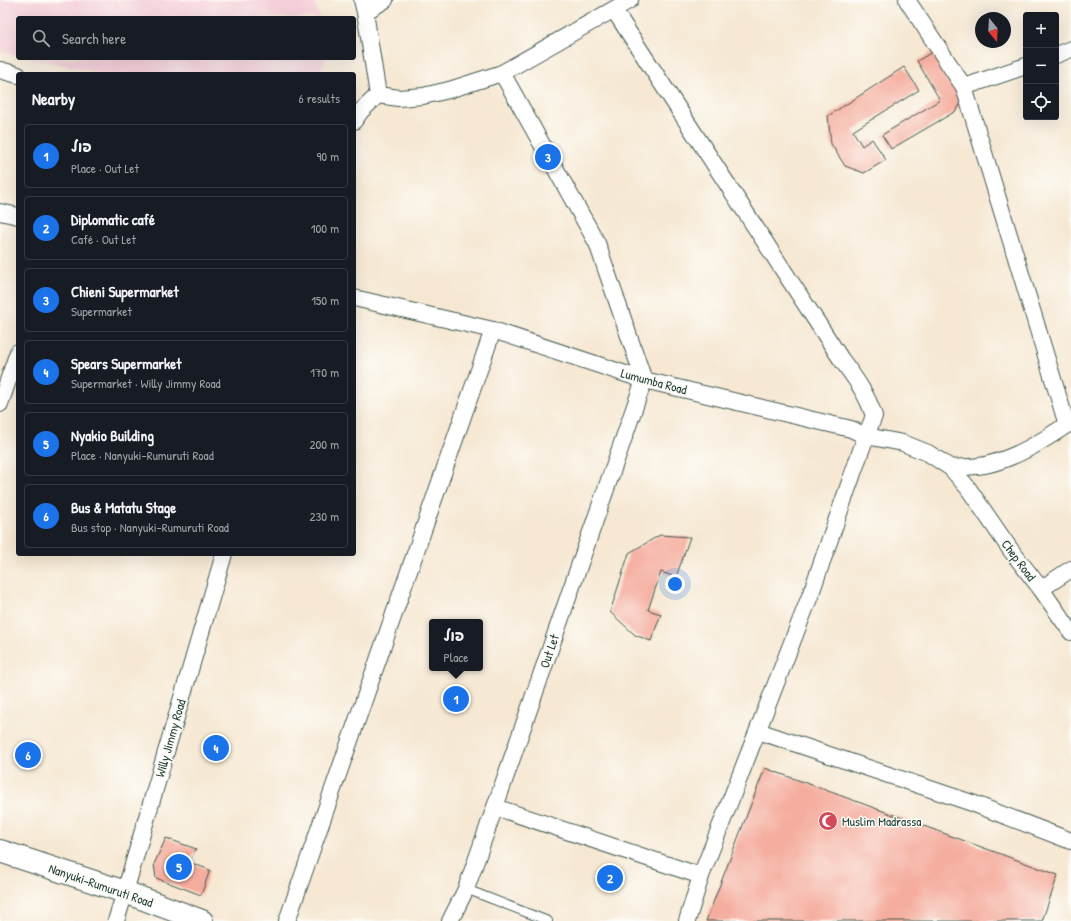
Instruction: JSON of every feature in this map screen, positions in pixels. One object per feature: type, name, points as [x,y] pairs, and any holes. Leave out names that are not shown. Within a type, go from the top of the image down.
[{"type":"main road","name":"Nanyuki-Rumuruti Road","points":[[0,851],[125,892],[202,921]]},
{"type":"street","points":[[378,95],[364,6],[385,0]]},
{"type":"street","points":[[378,95],[399,98],[423,96],[449,90],[502,73],[630,0]]},
{"type":"street","points":[[907,0],[964,87],[1069,424],[1047,439],[1004,460],[984,465],[951,468]]},
{"type":"street","points":[[614,10],[869,400],[874,416],[810,596],[701,876],[687,921]]},
{"type":"street","points":[[1059,54],[1071,49]]},
{"type":"street","points":[[964,87],[1023,67]]},
{"type":"street","points":[[0,70],[16,74]]},
{"type":"street","points":[[502,73],[598,243],[644,380]]},
{"type":"street","points":[[356,117],[378,95]]},
{"type":"street","points":[[0,212],[16,216]]},
{"type":"street","name":"Lumumba Road","points":[[356,298],[493,330],[644,380],[851,429],[866,436],[903,443],[928,453],[951,468],[968,488]]},
{"type":"street","points":[[287,921],[493,330]]},
{"type":"street","points":[[0,404],[16,358]]},
{"type":"street","name":"Out Let","points":[[450,921],[466,889],[644,380]]},
{"type":"street","name":"Chep Road","points":[[968,488],[1010,549],[1041,589],[1071,632]]},
{"type":"street","name":"Willy Jimmy Road","points":[[116,921],[223,556]]},
{"type":"street","points":[[1041,589],[1071,569]]},
{"type":"street","points":[[758,731],[972,802],[1071,841]]},
{"type":"street","points":[[495,807],[701,876]]},
{"type":"lane","points":[[466,889],[548,921]]},
{"type":"shaded area","points":[[0,0],[314,0],[319,16],[16,16],[16,56],[0,52]]},
{"type":"shaded area","points":[[38,60],[326,60],[319,72],[94,72]]},
{"type":"building","points":[[934,51],[963,100],[956,111],[891,149],[882,135],[940,100],[917,61]]},
{"type":"building","points":[[904,67],[919,90],[853,131],[862,146],[872,139],[886,160],[864,173],[845,166],[831,144],[828,116]]},
{"type":"building","points":[[660,535],[690,537],[676,577],[661,572],[648,610],[661,614],[651,641],[635,635],[610,612],[629,553]]},
{"type":"building","name":"Muslim Madrassa","points":[[765,768],[1058,875],[1042,921],[706,921]]},
{"type":"building","points":[[166,838],[196,849],[189,862],[210,870],[201,895],[156,878],[154,864]]},
{"type":"place","name":"Chieni Supermarket","points":[[548,157]]},
{"type":"place","name":"פול","points":[[456,699]]},
{"type":"place","name":"Spears Supermarket","points":[[216,748]]},
{"type":"place","name":"Bus & Matatu Stage","points":[[28,755]]},
{"type":"place","name":"Muslim Madrassa","points":[[828,821]]},
{"type":"place","name":"Nyakio Building","points":[[179,867]]},
{"type":"place","name":"Diplomatic café","points":[[610,878]]}]
